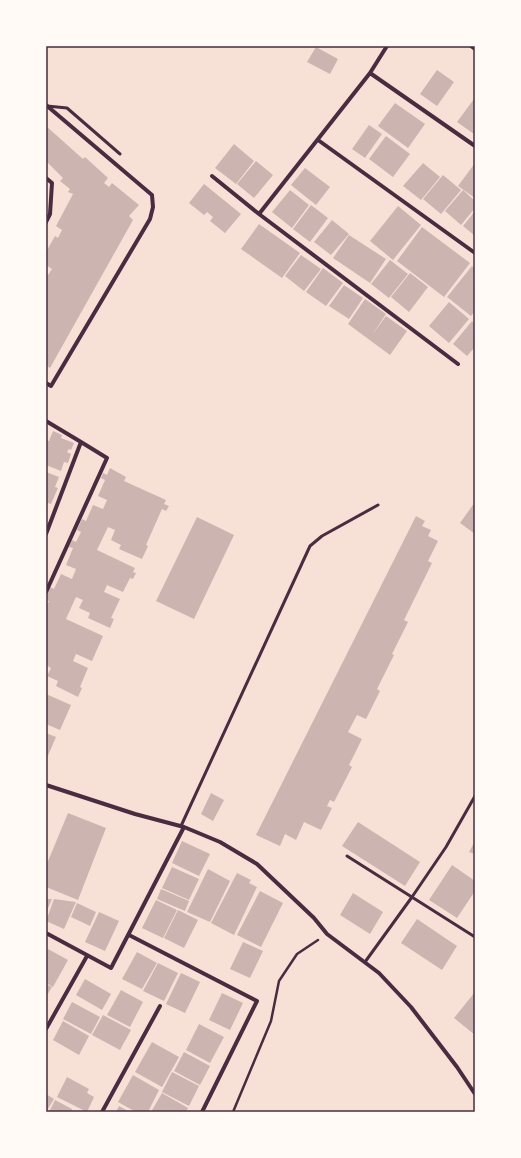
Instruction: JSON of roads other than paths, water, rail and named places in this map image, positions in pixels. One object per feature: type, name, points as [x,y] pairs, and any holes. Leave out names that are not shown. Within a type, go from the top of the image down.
[{"type":"street","points":[[259,214],[370,73],[387,46]]},
{"type":"street","points":[[471,46],[475,49]]},
{"type":"street","points":[[370,73],[475,146]]},
{"type":"street","points":[[46,383],[51,386],[150,219],[153,207],[152,196],[47,106]]},
{"type":"street","points":[[318,140],[475,252]]},
{"type":"street","points":[[212,176],[259,214],[458,364]]},
{"type":"street","points":[[46,178],[52,183],[50,214],[46,222]]},
{"type":"street","points":[[46,421],[107,458],[46,592]]},
{"type":"street","points":[[46,534],[82,442]]},
{"type":"street","points":[[46,785],[135,814],[183,826],[220,842],[257,864],[314,918],[327,934],[379,973],[411,1007],[457,1067],[475,1094]]},
{"type":"street","points":[[46,933],[111,968],[183,826]]},
{"type":"street","points":[[129,935],[257,1001],[202,1112]]},
{"type":"street","points":[[46,1029],[87,956]]},
{"type":"street","points":[[102,1112],[160,1006]]},
{"type":"lane","points":[[47,106],[67,108],[120,154]]},
{"type":"lane","points":[[183,826],[310,546],[322,536],[378,505]]},
{"type":"lane","points":[[365,962],[446,847],[475,796]]},
{"type":"lane","points":[[347,856],[475,937]]}]
